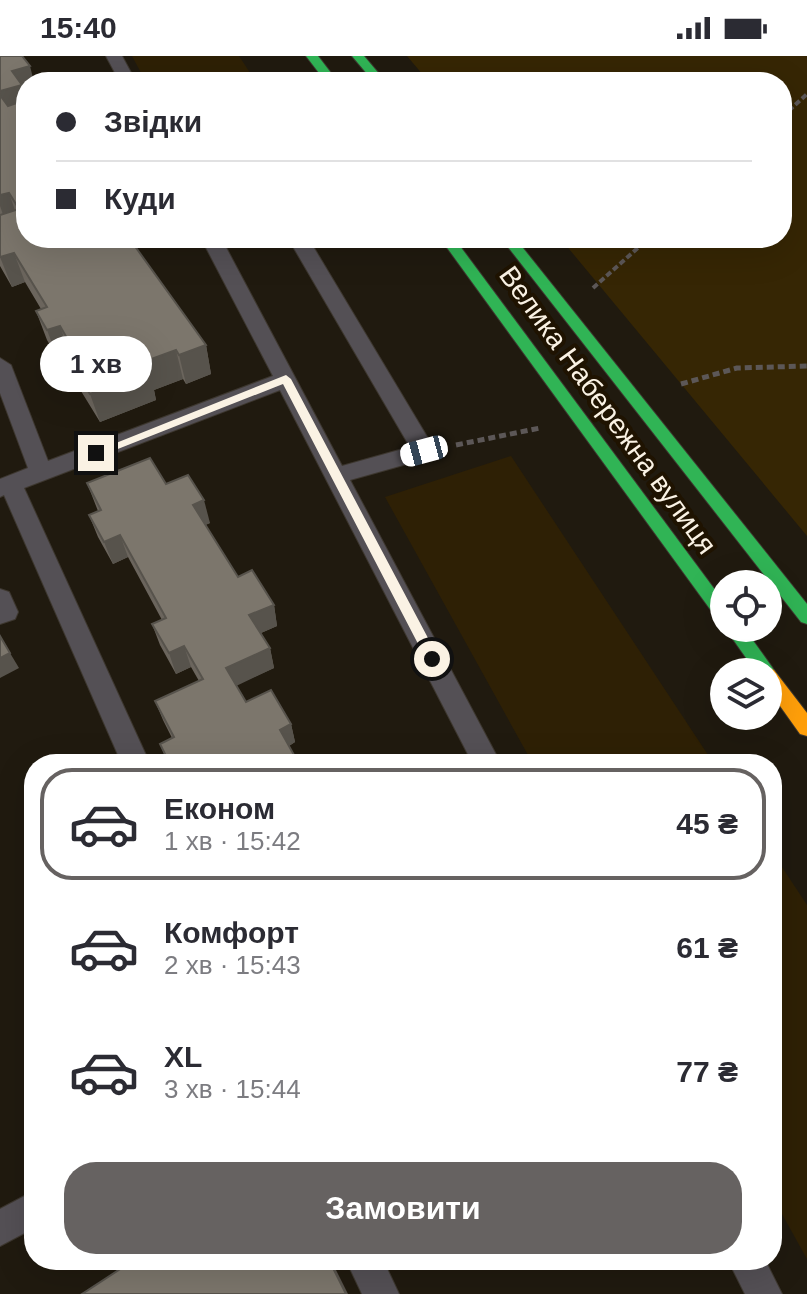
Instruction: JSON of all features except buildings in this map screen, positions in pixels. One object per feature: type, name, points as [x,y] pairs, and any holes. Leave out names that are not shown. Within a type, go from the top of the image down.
[{"type":"street","points":[[312,56],[324,72]]},
{"type":"street","points":[[358,56],[372,72]]},
{"type":"street","name":"Велика Набережна вулиця","points":[[454,248],[710,596]]},
{"type":"street","name":"Велика Набережна вулиця","points":[[516,248],[807,617]]},
{"type":"street","points":[[782,694],[807,728]]},
{"type":"lane","points":[[216,248],[482,754]]},
{"type":"lane","points":[[304,248],[424,451],[336,476]]},
{"type":"lane","points":[[0,365],[42,474]]},
{"type":"lane","points":[[131,754],[6,487],[286,379]]},
{"type":"lane","points":[[0,599],[6,612],[0,614]]},
{"type":"lane","points":[[0,1229],[24,1214]]},
{"type":"lane","points":[[369,1270],[381,1294]]},
{"type":"lane","points":[[751,1270],[764,1294]]},
{"type":"path","points":[[792,108],[807,94]]},
{"type":"path","points":[[566,313],[638,248]]},
{"type":"path","points":[[681,384],[737,368],[807,366]]},
{"type":"path","points":[[484,439],[544,427]]},
{"type":"shaded area","points":[[132,56],[239,56],[249,72],[141,72]]},
{"type":"shaded area","points":[[407,56],[807,56],[807,536],[568,248],[792,248],[792,72],[421,72]]},
{"type":"shaded area","points":[[511,456],[707,754],[527,754],[385,497]]},
{"type":"shaded area","points":[[782,867],[807,905],[807,1259],[782,1214]]},
{"type":"traffic: fast","points":[[312,56],[324,72]]},
{"type":"traffic: fast","points":[[358,56],[372,72]]},
{"type":"traffic: fast","points":[[454,248],[710,596]]},
{"type":"traffic: fast","points":[[516,248],[807,617]]},
{"type":"traffic: fast","points":[[744,642],[756,658]]},
{"type":"traffic: slow","points":[[782,694],[807,728]]},
{"type":"route","points":[[96,453],[286,379],[432,659]]}]
